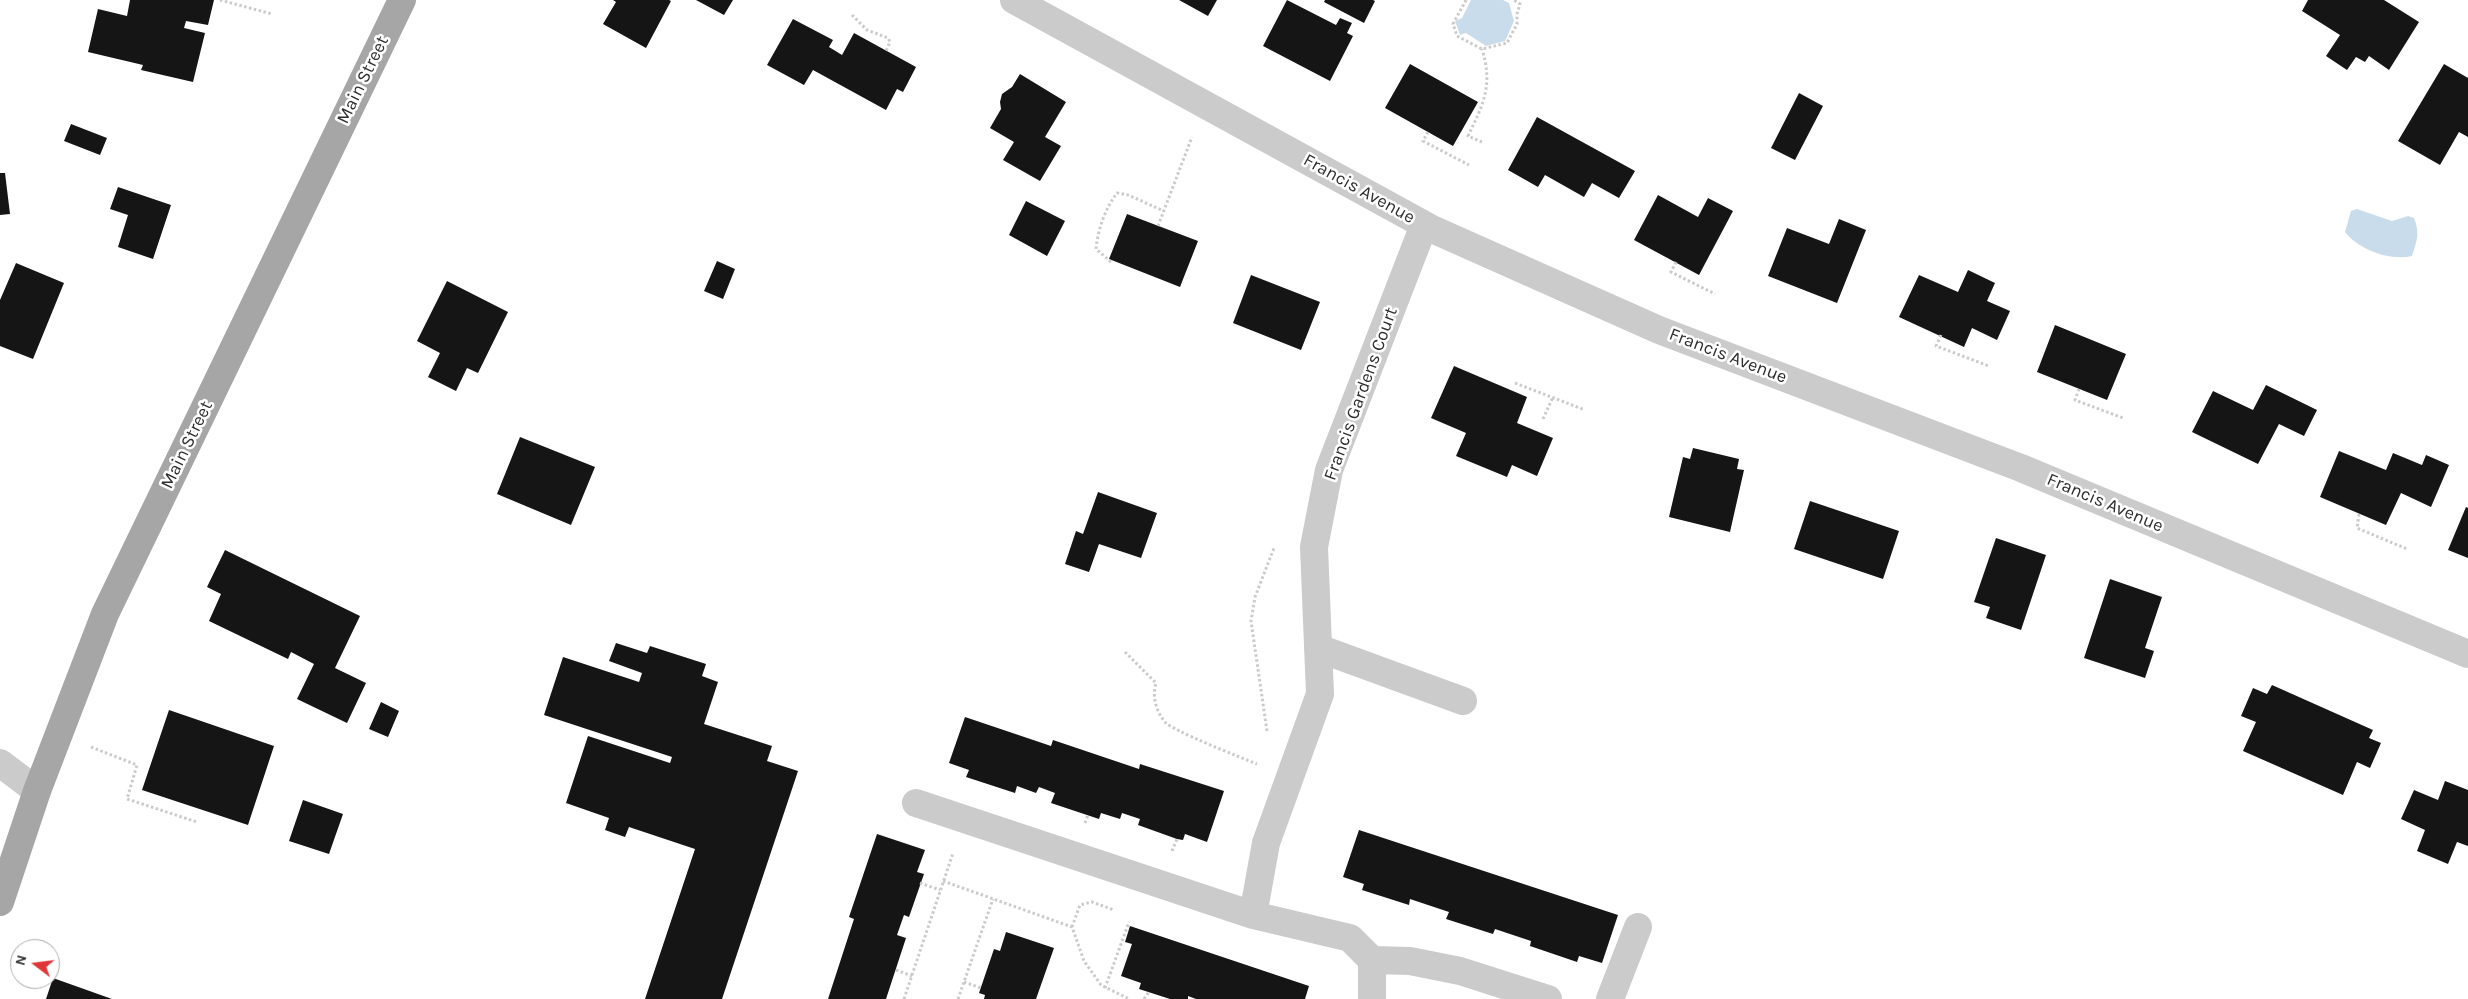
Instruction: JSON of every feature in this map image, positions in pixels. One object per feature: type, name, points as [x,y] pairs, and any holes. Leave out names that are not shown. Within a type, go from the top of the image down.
[{"type":"main road","name":"Main Street","points":[[0,902],[37,791],[105,614],[402,0]]},
{"type":"street","name":"Francis Avenue","points":[[1014,0],[1424,225],[1659,330],[2021,468],[2468,654]]},
{"type":"street","name":"Francis Gardens Court","points":[[1253,915],[1266,843],[1320,694],[1314,547],[1329,470],[1424,225]]},
{"type":"street","points":[[1318,648],[1464,701]]},
{"type":"street","points":[[0,763],[37,791]]},
{"type":"street","points":[[916,803],[1253,915],[1350,938],[1372,960],[1410,961],[1460,971],[1548,999]]},
{"type":"street","points":[[1610,999],[1638,927]]},
{"type":"street","points":[[1372,960],[1372,999]]},
{"type":"path","points":[[220,0],[272,14]]},
{"type":"path","points":[[1466,0],[1453,24],[1457,36],[1482,48],[1507,43],[1517,24],[1520,4],[1514,0]]},
{"type":"path","points":[[852,15],[867,30],[888,38],[890,42],[886,51]]},
{"type":"path","points":[[1482,48],[1489,82],[1485,99],[1468,136],[1482,142]]},
{"type":"path","points":[[1428,132],[1423,141],[1468,165]]},
{"type":"path","points":[[1158,226],[1193,134]]},
{"type":"path","points":[[1111,262],[1096,249],[1097,238],[1110,203],[1117,193],[1128,195],[1164,211]]},
{"type":"path","points":[[1676,262],[1671,272],[1715,294]]},
{"type":"path","points":[[1941,336],[1936,346],[1989,366]]},
{"type":"path","points":[[1515,382],[1585,410]]},
{"type":"path","points":[[2079,389],[2075,400],[2124,418]]},
{"type":"path","points":[[1543,419],[1553,397]]},
{"type":"path","points":[[2359,514],[2357,528],[2407,549]]},
{"type":"path","points":[[1268,733],[1250,621],[1255,597],[1274,548]]},
{"type":"path","points":[[1125,652],[1156,683],[1153,692],[1156,707],[1166,724],[1260,766]]},
{"type":"path","points":[[83,744],[137,764],[127,799],[197,822]]},
{"type":"path","points":[[904,999],[964,819]]},
{"type":"path","points":[[944,881],[1072,927]]},
{"type":"path","points":[[920,884],[940,890]]},
{"type":"path","points":[[958,999],[993,899]]},
{"type":"path","points":[[1114,910],[1092,902],[1080,905],[1072,927],[1084,961],[1101,985],[1129,999]]},
{"type":"path","points":[[1105,988],[1129,922]]},
{"type":"path","points":[[896,970],[912,976]]},
{"type":"path","points":[[964,982],[981,988]]},
{"type":"path","points":[[1144,999],[1149,992]]},
{"type":"water","points":[[1471,0],[1503,0],[1509,3],[1514,21],[1505,41],[1486,46],[1466,33],[1460,35],[1455,21],[1462,18]]},
{"type":"water","points":[[2357,209],[2392,221],[2408,216],[2414,218],[2417,237],[2412,256],[2394,257],[2376,253],[2358,244],[2345,232],[2351,211]]},
{"type":"building","points":[[130,0],[214,0],[208,25],[186,21],[184,28],[205,33],[193,82],[141,70],[143,65],[88,52],[98,9],[127,16]]},
{"type":"building","points":[[613,0],[671,1],[646,48],[603,24],[616,2]]},
{"type":"building","points":[[696,0],[733,0],[724,15]]},
{"type":"building","points":[[1179,0],[1217,0],[1208,16]]},
{"type":"building","points":[[1287,0],[1336,25],[1340,18],[1352,23],[1347,33],[1353,36],[1330,81],[1263,46]]},
{"type":"building","points":[[1325,0],[1375,1],[1364,23],[1324,2]]},
{"type":"building","points":[[2308,0],[2384,0],[2419,22],[2389,70],[2369,56],[2365,62],[2356,57],[2347,70],[2326,56],[2340,35],[2302,11]]},
{"type":"building","points":[[793,19],[833,40],[829,47],[842,55],[854,33],[916,67],[903,92],[897,89],[886,110],[813,70],[804,85],[767,65]]},
{"type":"building","points":[[1410,64],[1478,102],[1453,146],[1385,108]]},
{"type":"building","points":[[2444,64],[2468,78],[2468,137],[2459,132],[2440,165],[2398,141]]},
{"type":"building","points":[[1020,74],[1066,102],[1045,137],[1061,146],[1040,181],[1003,160],[1014,142],[990,128],[1001,109],[1002,94],[1012,87]]},
{"type":"building","points":[[1799,93],[1823,106],[1795,160],[1771,148]]},
{"type":"building","points":[[1537,117],[1635,171],[1619,198],[1592,183],[1584,197],[1545,175],[1538,187],[1508,170]]},
{"type":"building","points":[[71,124],[107,138],[100,155],[64,141]]},
{"type":"building","points":[[0,173],[5,173],[10,214],[0,215]]},
{"type":"building","points":[[118,187],[171,205],[153,259],[118,247],[128,215],[110,209]]},
{"type":"building","points":[[1658,195],[1698,217],[1708,198],[1733,211],[1699,275],[1634,240]]},
{"type":"building","points":[[1026,201],[1065,221],[1047,256],[1009,235]]},
{"type":"building","points":[[1127,214],[1198,241],[1180,287],[1109,259]]},
{"type":"building","points":[[1839,219],[1866,230],[1837,303],[1768,276],[1787,228],[1829,244]]},
{"type":"building","points":[[717,261],[735,269],[723,299],[704,291]]},
{"type":"building","points":[[16,263],[64,283],[33,359],[0,346],[0,300]]},
{"type":"building","points":[[1968,270],[1995,283],[1987,301],[2010,311],[1997,340],[1972,328],[1964,347],[1899,317],[1919,275],[1958,292]]},
{"type":"building","points":[[1251,275],[1320,302],[1301,350],[1233,323]]},
{"type":"building","points":[[447,281],[508,312],[478,373],[467,368],[456,391],[428,377],[440,353],[417,341]]},
{"type":"building","points":[[2055,325],[2126,354],[2107,400],[2037,372]]},
{"type":"building","points":[[1454,366],[1527,397],[1517,423],[1553,438],[1537,476],[1512,465],[1507,477],[1456,456],[1466,433],[1431,418]]},
{"type":"building","points":[[2266,385],[2317,410],[2304,436],[2279,424],[2258,464],[2192,432],[2213,391],[2253,410]]},
{"type":"building","points":[[520,437],[595,467],[571,525],[497,494]]},
{"type":"building","points":[[1693,448],[1739,459],[1737,469],[1744,470],[1730,532],[1669,517],[1683,457],[1690,459]]},
{"type":"building","points":[[2339,451],[2386,470],[2393,453],[2422,465],[2426,455],[2449,465],[2431,507],[2401,493],[2386,525],[2320,497]]},
{"type":"building","points":[[1098,492],[1157,513],[1141,558],[1099,544],[1089,572],[1065,564],[1076,531],[1083,534]]},
{"type":"building","points":[[1810,501],[1899,531],[1883,579],[1794,549]]},
{"type":"building","points":[[2466,507],[2468,508],[2468,558],[2448,550]]},
{"type":"building","points":[[1996,538],[2046,555],[2021,630],[1986,618],[1990,607],[1974,602]]},
{"type":"building","points":[[225,550],[360,616],[335,668],[366,683],[347,723],[297,699],[314,664],[291,652],[288,659],[209,621],[221,594],[207,587]]},
{"type":"building","points":[[2110,579],[2162,597],[2145,648],[2154,651],[2145,678],[2084,658]]},
{"type":"building","points":[[616,643],[647,653],[650,646],[706,664],[702,676],[718,682],[704,724],[772,746],[767,761],[798,771],[722,999],[645,999],[695,849],[629,827],[625,837],[605,830],[609,818],[566,803],[588,736],[670,763],[672,757],[544,715],[563,657],[639,682],[642,673],[609,661]]},
{"type":"building","points":[[2272,685],[2373,730],[2369,738],[2381,743],[2370,768],[2357,762],[2343,795],[2243,751],[2256,722],[2241,716],[2253,688],[2267,694]]},
{"type":"building","points":[[381,702],[399,711],[388,737],[369,729]]},
{"type":"building","points":[[169,710],[274,746],[248,825],[142,790]]},
{"type":"building","points":[[965,717],[1051,746],[1053,740],[1139,769],[1140,764],[1224,791],[1207,842],[1185,834],[1183,840],[1177,839],[1138,825],[1140,819],[1122,813],[1120,819],[1101,813],[1099,819],[1051,803],[1055,793],[1039,787],[1036,793],[1017,786],[1015,793],[966,777],[969,770],[949,763]]},
{"type":"building","points":[[2445,781],[2468,790],[2468,846],[2457,842],[2448,864],[2417,851],[2425,830],[2401,819],[2414,790],[2438,800]]},
{"type":"building","points":[[303,800],[343,814],[329,854],[289,841]]},
{"type":"building","points":[[1359,830],[1618,915],[1602,963],[1579,956],[1577,962],[1530,946],[1531,941],[1495,929],[1493,934],[1446,919],[1449,912],[1410,899],[1409,905],[1362,890],[1364,884],[1343,877]]},
{"type":"building","points":[[877,834],[925,850],[917,872],[924,874],[909,917],[904,915],[897,935],[906,938],[886,999],[828,999],[854,919],[849,917]]},
{"type":"building","points":[[1130,926],[1309,986],[1305,999],[1196,999],[1188,996],[1188,999],[1170,999],[1139,989],[1141,983],[1121,976],[1132,944],[1125,942]]},
{"type":"building","points":[[1006,932],[1054,948],[1036,999],[984,999],[985,995],[979,993],[994,949],[1000,951]]},
{"type":"building","points":[[60,980],[112,999],[46,999],[49,989],[60,989]]}]
